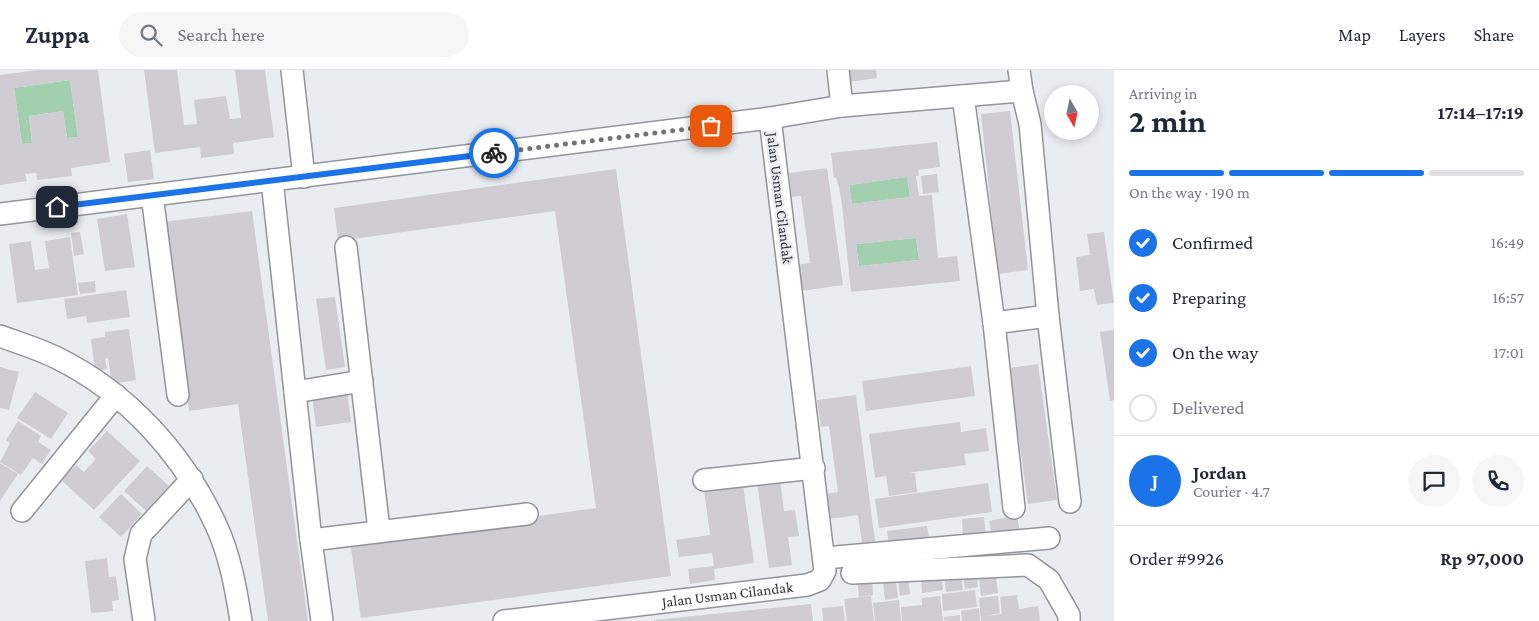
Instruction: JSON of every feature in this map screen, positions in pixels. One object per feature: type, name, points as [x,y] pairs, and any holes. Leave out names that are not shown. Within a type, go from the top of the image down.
[{"type":"street","points":[[292,70],[304,176]]},
{"type":"street","points":[[838,70],[842,106]]},
{"type":"street","points":[[1019,70],[1030,124],[1048,316],[1070,502]]},
{"type":"street","points":[[770,118],[842,106],[1022,91]]},
{"type":"street","points":[[963,96],[994,323],[1014,508]]},
{"type":"street","name":"Jalan Usman Cilandak","points":[[0,214],[770,118],[825,558],[825,571],[820,580],[807,585],[559,618],[504,621]]},
{"type":"street","points":[[272,180],[311,540],[322,621]]},
{"type":"street","points":[[152,196],[178,395]]},
{"type":"street","points":[[346,247],[379,530]]},
{"type":"street","points":[[994,323],[1048,316]]},
{"type":"street","points":[[0,336],[57,358],[116,395],[158,434],[192,479],[217,527],[234,578],[241,621]]},
{"type":"street","points":[[295,392],[362,382]]},
{"type":"street","points":[[22,511],[116,395]]},
{"type":"street","points":[[704,480],[814,468]]},
{"type":"street","points":[[144,621],[135,559],[141,534],[192,479]]},
{"type":"street","points":[[311,540],[379,530],[527,514]]},
{"type":"street","points":[[825,558],[1049,538]]},
{"type":"street","points":[[852,573],[1028,565],[1049,580],[1069,615],[1069,621]]},
{"type":"green space","points":[[70,80],[78,137],[67,138],[63,111],[29,116],[32,143],[22,144],[14,88]]},
{"type":"green space","points":[[907,177],[910,197],[852,204],[849,185]]},
{"type":"green space","points":[[916,238],[919,260],[859,266],[856,244]]},
{"type":"building","points":[[38,70],[98,70],[110,162],[71,168],[72,176],[37,180],[36,173],[25,174],[27,181],[0,185],[0,75]],"holes":[[[70,80],[78,137],[67,138],[63,111],[29,116],[32,143],[22,144],[14,88]]]},
{"type":"building","points":[[144,70],[177,70],[184,125],[197,124],[194,100],[226,96],[230,119],[241,118],[235,70],[265,70],[274,137],[233,143],[234,154],[201,158],[200,147],[155,153]]},
{"type":"building","points":[[839,70],[876,70],[877,78],[841,83]]},
{"type":"building","points":[[1010,111],[1028,270],[998,274],[981,114]]},
{"type":"building","points":[[937,142],[940,167],[918,170],[919,176],[916,176],[919,196],[932,195],[938,258],[957,256],[960,281],[851,292],[842,205],[839,187],[836,178],[834,178],[831,153]],"holes":[[[907,177],[910,197],[852,204],[849,185]],[[916,238],[919,260],[859,266],[856,244]]]},
{"type":"building","points":[[150,150],[154,179],[128,182],[124,154]]},
{"type":"building","points":[[827,168],[843,285],[801,291],[797,265],[810,263],[801,196],[792,197],[789,173]]},
{"type":"building","points":[[616,169],[671,576],[361,618],[350,542],[596,508],[555,211],[338,241],[334,208]]},
{"type":"building","points":[[937,174],[939,192],[923,194],[921,176]]},
{"type":"building","points":[[252,211],[308,621],[268,621],[238,404],[189,411],[163,222]]},
{"type":"building","points":[[127,214],[135,267],[105,271],[97,219]]},
{"type":"building","points":[[80,232],[84,254],[74,256],[71,233]]},
{"type":"building","points":[[1104,232],[1114,303],[1097,305],[1094,289],[1080,291],[1076,257],[1090,255],[1087,234]]},
{"type":"building","points":[[70,237],[78,295],[17,303],[9,244],[31,241],[35,270],[49,268],[45,241]]},
{"type":"building","points":[[95,281],[96,292],[80,294],[78,283]]},
{"type":"building","points":[[126,290],[130,317],[87,323],[86,316],[67,319],[64,299]]},
{"type":"building","points":[[335,297],[345,367],[326,370],[316,299]]},
{"type":"building","points":[[129,329],[136,380],[112,384],[108,358],[105,359],[107,369],[95,371],[91,339],[105,337],[105,332]]},
{"type":"building","points":[[1114,330],[1114,400],[1110,401],[1100,332]]},
{"type":"building","points":[[1038,364],[1057,500],[1028,504],[1009,368]]},
{"type":"building","points":[[971,366],[975,396],[866,411],[862,381]]},
{"type":"building","points":[[0,367],[19,372],[9,410],[0,408]]},
{"type":"building","points":[[347,390],[351,422],[316,427],[312,395]]},
{"type":"building","points":[[35,392],[68,413],[51,439],[17,418]]},
{"type":"building","points":[[856,395],[875,541],[862,543],[858,515],[829,519],[826,494],[838,492],[829,426],[821,427],[817,400]]},
{"type":"building","points":[[18,421],[41,436],[38,442],[51,450],[42,464],[33,458],[21,475],[0,462],[10,443],[6,440]]},
{"type":"building","points":[[960,422],[961,432],[986,428],[989,451],[964,454],[966,465],[908,473],[915,473],[917,492],[889,496],[886,476],[875,478],[869,434]]},
{"type":"building","points":[[107,431],[140,461],[94,510],[61,480],[76,465],[84,472],[96,459],[88,451]]},
{"type":"building","points":[[0,463],[18,474],[0,501]]},
{"type":"building","points":[[147,466],[169,486],[146,511],[124,491]]},
{"type":"building","points":[[780,479],[784,511],[795,510],[799,536],[788,537],[792,565],[769,568],[757,482]]},
{"type":"building","points":[[988,483],[992,512],[879,528],[875,499]]},
{"type":"building","points":[[743,485],[754,563],[714,569],[715,580],[690,584],[688,569],[714,566],[712,553],[679,557],[676,540],[710,535],[704,490]]},
{"type":"building","points":[[121,494],[142,514],[121,537],[99,517]]},
{"type":"building","points":[[1017,515],[1020,533],[992,538],[989,521]]},
{"type":"building","points":[[984,517],[986,537],[963,539],[962,519]]},
{"type":"building","points":[[927,526],[930,543],[890,549],[887,531]]},
{"type":"building","points":[[107,558],[109,577],[116,576],[119,600],[112,601],[113,611],[91,613],[85,561]]},
{"type":"building","points":[[961,572],[963,590],[946,592],[944,574]]},
{"type":"building","points":[[977,572],[978,587],[965,589],[963,574]]},
{"type":"building","points":[[941,575],[943,590],[922,593],[921,578]]},
{"type":"building","points":[[996,576],[998,593],[981,596],[979,578]]},
{"type":"building","points":[[908,577],[910,594],[900,596],[898,579]]},
{"type":"building","points":[[872,578],[873,595],[859,597],[857,580]]},
{"type":"building","points":[[896,581],[898,598],[885,600],[883,582]]},
{"type":"building","points":[[975,590],[977,607],[943,611],[942,594]]},
{"type":"building","points":[[1017,595],[1019,609],[1038,606],[1040,621],[981,621],[979,598],[998,596],[1000,613],[986,616],[1002,614],[1000,597]]},
{"type":"building","points":[[871,596],[874,621],[847,621],[844,599]]},
{"type":"building","points":[[940,596],[943,621],[902,621],[901,607],[922,605],[922,598]]},
{"type":"building","points":[[899,600],[901,621],[875,621],[873,603]]},
{"type":"building","points":[[811,604],[813,621],[654,621],[654,620]]},
{"type":"building","points":[[843,606],[845,621],[823,621],[822,608]]},
{"type":"building","points":[[979,608],[980,621],[962,621],[961,611]]},
{"type":"building","points":[[960,615],[960,621],[944,621],[944,617]]},
{"type":"way so far","points":[[494,153],[711,126]]},
{"type":"route","points":[[57,207],[494,153]]}]
